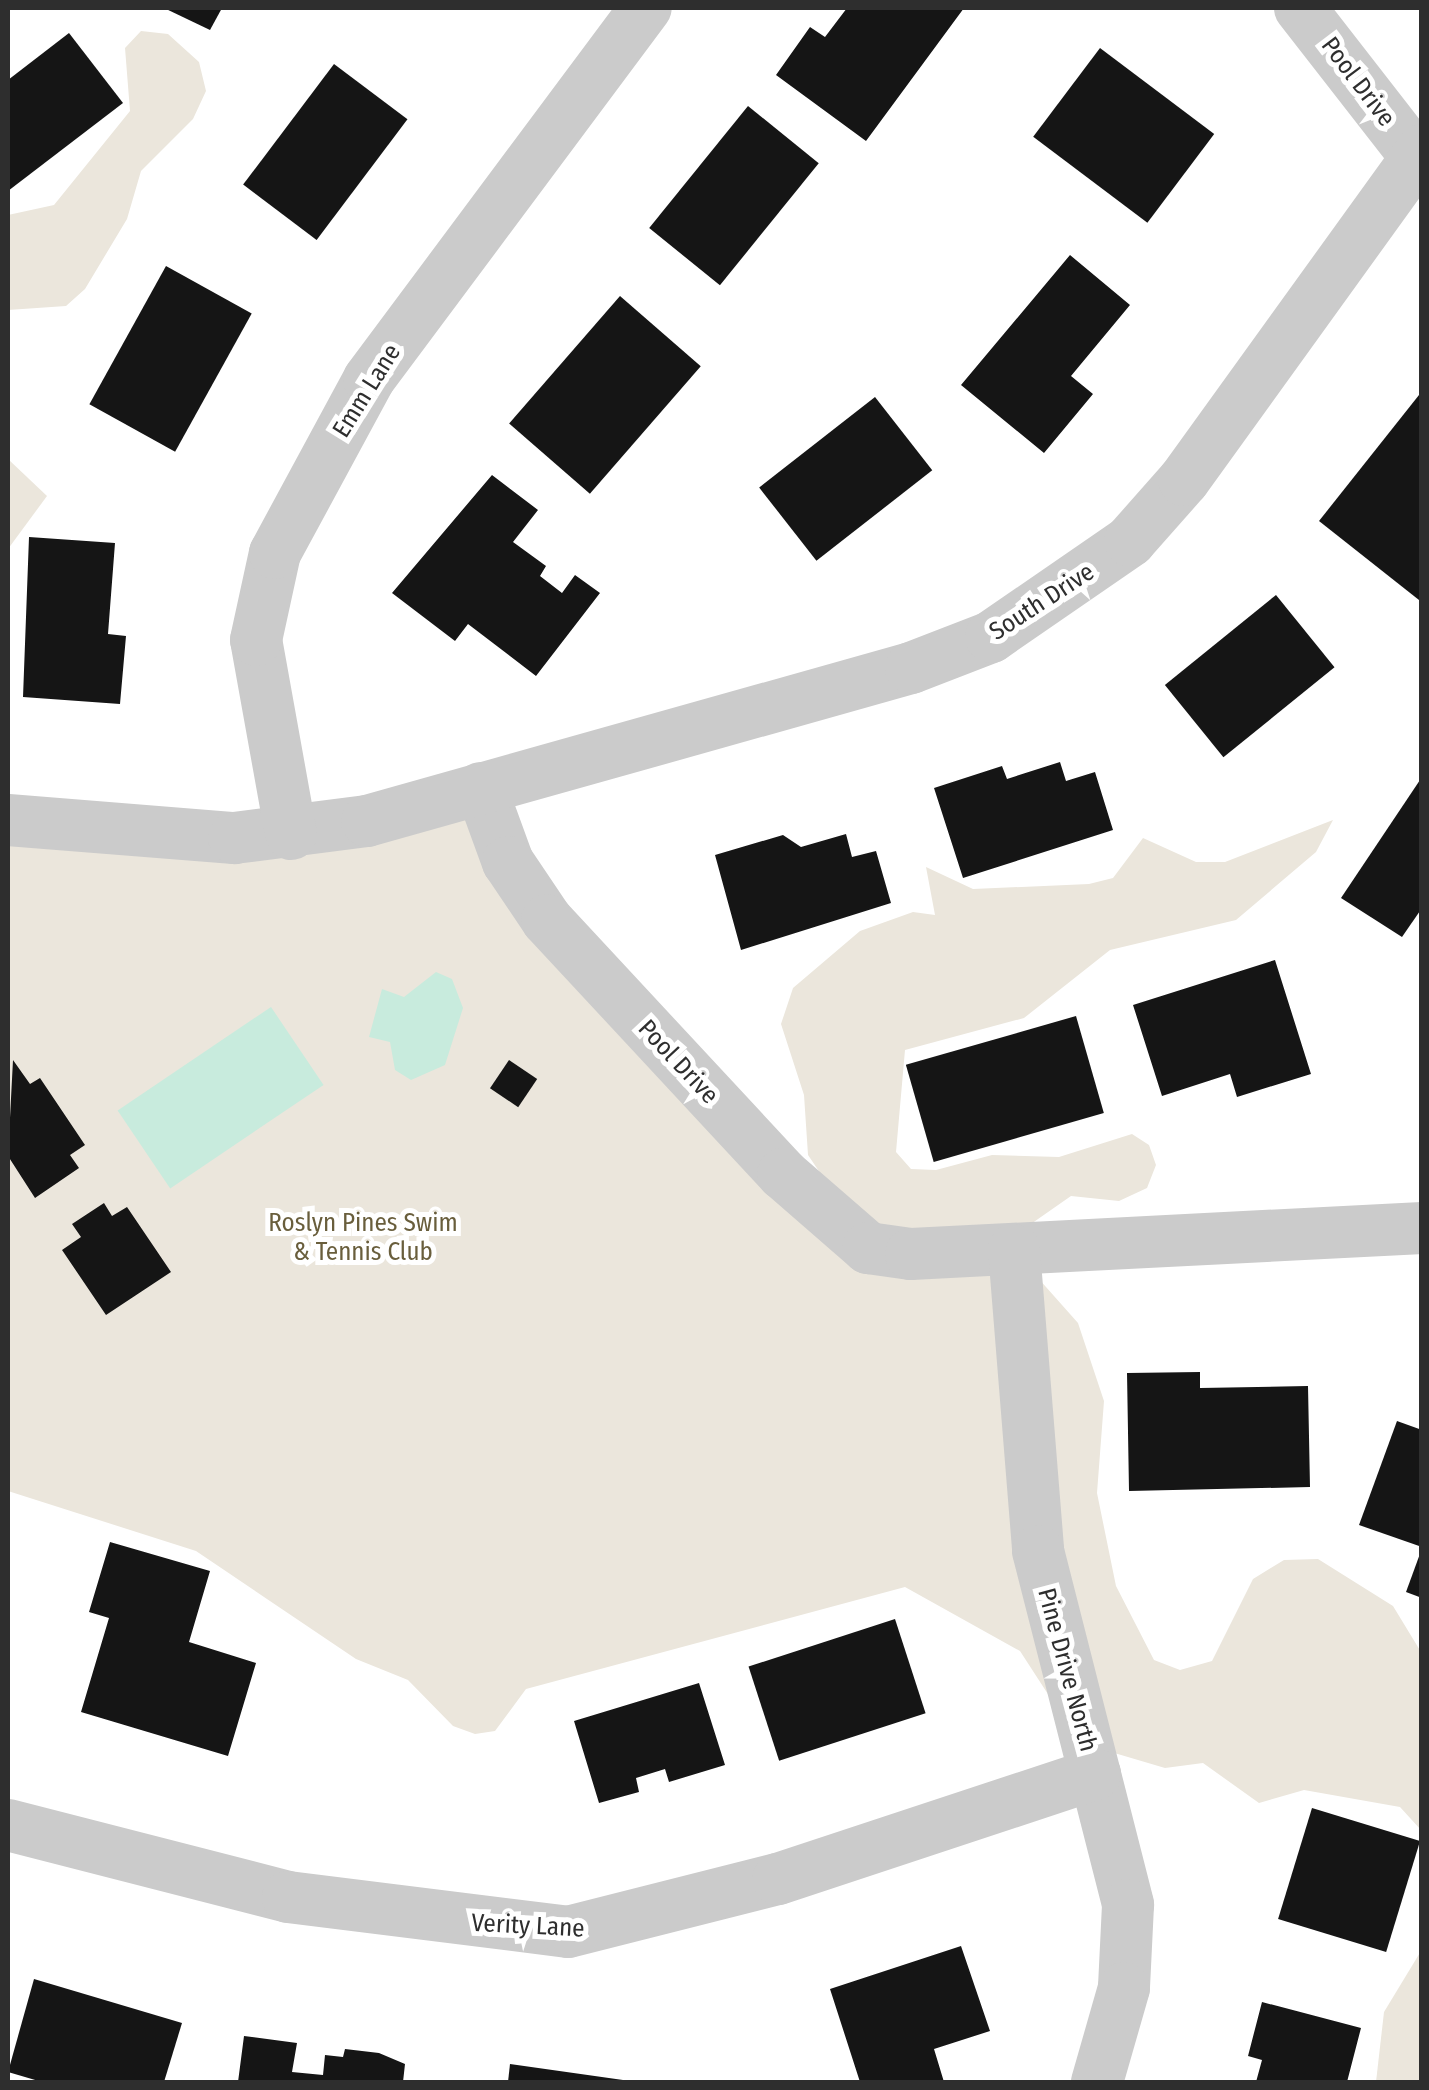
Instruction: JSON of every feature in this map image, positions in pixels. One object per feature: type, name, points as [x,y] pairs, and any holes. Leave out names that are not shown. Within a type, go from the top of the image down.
[{"type":"street","name":"Emm Lane","points":[[291,834],[256,640],[274,553],[369,379],[646,8]]},
{"type":"street","name":"Pool Drive","points":[[1300,8],[1419,154]]},
{"type":"street","name":"South Drive","points":[[481,788],[911,668],[1029,616],[1130,541],[1184,480],[1419,154]]},
{"type":"street","points":[[8,820],[177,837],[291,834],[481,788]]},
{"type":"street","name":"Pool Drive","points":[[481,788],[508,862],[547,920],[854,1240],[888,1254],[1422,1228]]},
{"type":"street","name":"Pine Drive North","points":[[1014,1250],[1038,1551],[1130,1923],[1124,1988],[1097,2082]]},
{"type":"street","name":"Verity Lane","points":[[8,1825],[288,1897],[568,1932],[778,1879],[1094,1774]]},
{"type":"green space","points":[[141,31],[168,34],[199,62],[206,91],[193,119],[141,171],[127,219],[85,289],[66,306],[8,310],[8,215],[54,205],[130,111],[125,48]]},
{"type":"green space","points":[[8,459],[47,496],[8,549]]},
{"type":"green space","name":"Roslyn Pines Swim & Tennis Club","points":[[481,788],[497,838],[827,1183],[808,1155],[804,1095],[781,1024],[793,988],[860,931],[913,912],[935,915],[926,867],[973,889],[1089,884],[1113,878],[1143,838],[1196,862],[1225,862],[1333,820],[1316,852],[1236,920],[1110,950],[1024,1018],[905,1050],[896,1152],[911,1169],[936,1170],[992,1155],[1059,1157],[1132,1134],[1149,1145],[1156,1165],[1147,1188],[1119,1201],[1071,1196],[1018,1233],[1038,1278],[1078,1323],[1104,1401],[1097,1493],[1116,1586],[1154,1660],[1180,1670],[1212,1661],[1253,1579],[1284,1560],[1318,1559],[1393,1606],[1421,1652],[1421,1830],[1400,1807],[1304,1790],[1259,1803],[1203,1763],[1165,1768],[1111,1752],[1055,1705],[1020,1651],[905,1587],[526,1689],[495,1731],[475,1734],[453,1726],[408,1680],[356,1659],[196,1551],[8,1491],[8,820],[177,837]]},
{"type":"green space","points":[[1421,1951],[1421,2082],[1376,2082],[1384,2012]]},
{"type":"shaded area","points":[[436,972],[452,979],[463,1008],[445,1065],[411,1080],[395,1070],[390,1042],[369,1037],[382,989],[404,997]]},
{"type":"shaded area","points":[[271,1007],[324,1085],[170,1188],[118,1110]]},
{"type":"building","points":[[164,8],[222,8],[210,30]]},
{"type":"building","points":[[847,8],[964,8],[866,141],[776,75],[810,27],[825,37]]},
{"type":"building","points":[[69,33],[123,103],[8,191],[8,80]]},
{"type":"building","points":[[1100,48],[1214,134],[1147,223],[1033,137]]},
{"type":"building","points":[[334,64],[407,119],[317,240],[243,185]]},
{"type":"building","points":[[748,106],[819,163],[720,285],[649,228]]},
{"type":"building","points":[[1070,255],[1130,305],[1071,376],[1093,394],[1044,453],[961,385]]},
{"type":"building","points":[[166,266],[252,314],[175,452],[89,404]]},
{"type":"building","points":[[620,296],[701,366],[590,494],[509,424]]},
{"type":"building","points":[[1419,395],[1422,397],[1419,600],[1319,521]]},
{"type":"building","points":[[875,397],[932,470],[816,561],[759,488]]},
{"type":"building","points":[[492,475],[538,510],[513,542],[546,566],[540,576],[562,593],[575,575],[600,593],[536,676],[468,624],[455,641],[392,593]]},
{"type":"building","points":[[29,537],[115,543],[108,634],[126,636],[120,704],[23,697]]},
{"type":"building","points":[[1276,595],[1335,667],[1223,757],[1165,685]]},
{"type":"building","points":[[1060,762],[1066,781],[1095,772],[1113,830],[963,878],[934,788],[1002,766],[1007,779]]},
{"type":"building","points":[[1422,777],[1422,908],[1402,937],[1341,898]]},
{"type":"building","points":[[846,834],[852,857],[876,851],[891,903],[741,950],[715,855],[783,835],[801,847]]},
{"type":"building","points":[[1275,960],[1311,1074],[1237,1097],[1230,1074],[1162,1096],[1133,1005]]},
{"type":"building","points":[[1076,1016],[1104,1113],[934,1162],[906,1065]]},
{"type":"building","points":[[13,1060],[30,1084],[40,1078],[85,1145],[70,1155],[79,1168],[35,1198],[8,1156]]},
{"type":"building","points":[[509,1060],[537,1079],[518,1107],[490,1088]]},
{"type":"building","points":[[104,1203],[112,1216],[127,1207],[171,1272],[106,1315],[62,1250],[81,1237],[72,1224]]},
{"type":"building","points":[[1200,1372],[1200,1388],[1308,1386],[1310,1487],[1129,1491],[1127,1373]]},
{"type":"building","points":[[1397,1421],[1422,1430],[1422,1547],[1359,1525]]},
{"type":"building","points":[[110,1542],[210,1571],[189,1642],[256,1663],[228,1756],[81,1712],[109,1618],[89,1612]]},
{"type":"building","points":[[1422,1551],[1422,1598],[1406,1592]]},
{"type":"building","points":[[895,1619],[926,1713],[779,1761],[749,1667]]},
{"type":"building","points":[[699,1683],[725,1765],[669,1782],[665,1769],[636,1778],[639,1792],[599,1803],[574,1721]]},
{"type":"building","points":[[1312,1808],[1420,1841],[1386,1952],[1278,1919]]},
{"type":"building","points":[[961,1946],[990,2031],[934,2049],[944,2082],[860,2082],[830,1989]]},
{"type":"building","points":[[34,1979],[182,2023],[164,2082],[42,2082],[8,2072]]},
{"type":"building","points":[[1262,2002],[1361,2028],[1347,2082],[1256,2082],[1262,2060],[1248,2056]]},
{"type":"building","points":[[244,2036],[297,2043],[292,2072],[323,2075],[325,2055],[343,2057],[345,2049],[379,2053],[405,2064],[403,2082],[238,2082]]},
{"type":"building","points":[[510,2064],[623,2080],[623,2082],[508,2082]]}]
